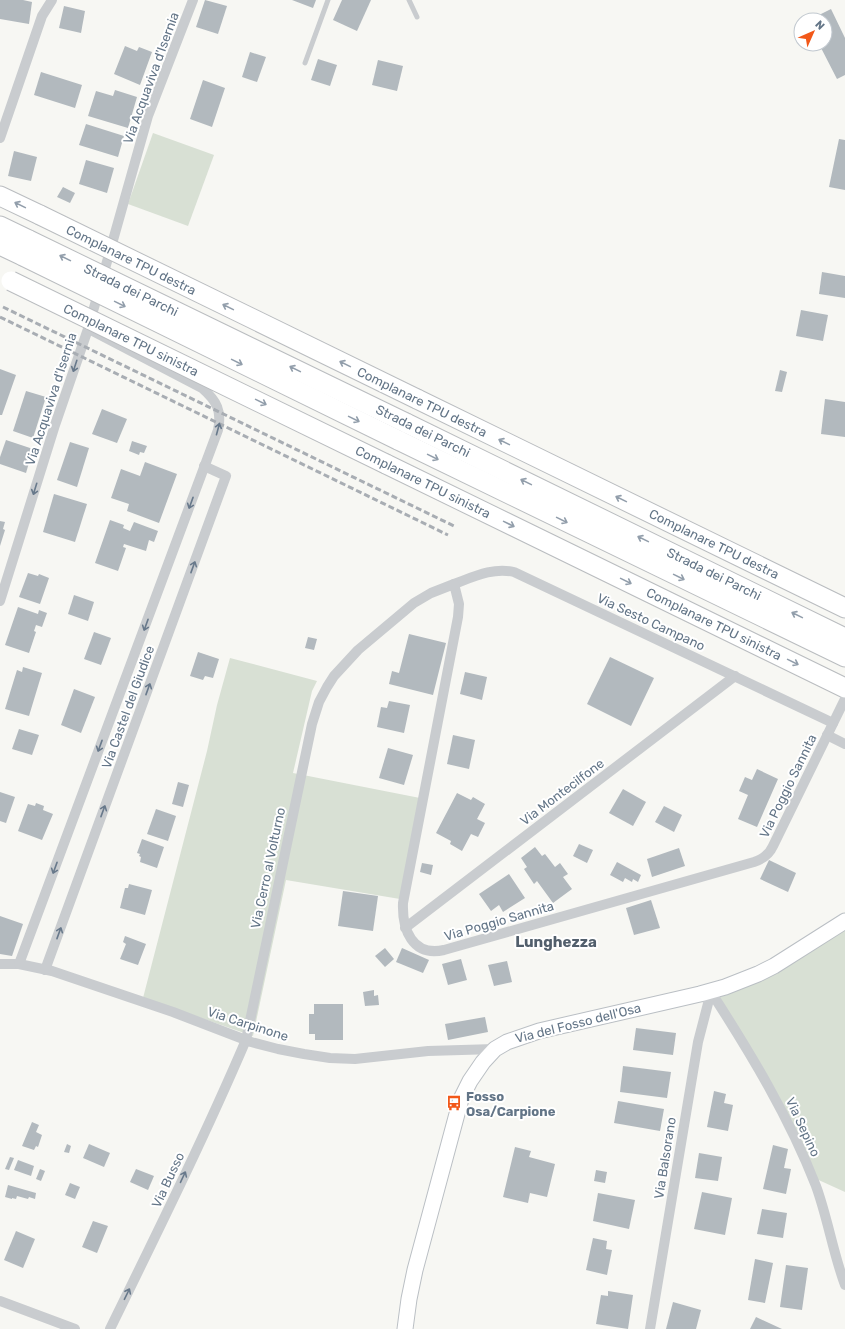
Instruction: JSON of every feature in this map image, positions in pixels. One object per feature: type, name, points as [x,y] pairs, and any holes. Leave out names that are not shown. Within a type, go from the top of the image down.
[{"type":"highway","name":"Complanare TPU destra","points":[[0,196],[845,608]]},
{"type":"highway","name":"Strada dei Parchi","points":[[0,226],[26,248],[398,440],[845,657]]},
{"type":"highway","name":"Strada dei Parchi","points":[[0,245],[26,248],[406,423],[845,638]]},
{"type":"highway","name":"Complanare TPU sinistra","points":[[6,279],[386,464],[844,697]]},
{"type":"street","points":[[0,138],[42,16],[52,0]]},
{"type":"street","name":"Via Acquaviva d'Isernia","points":[[0,601],[88,328],[148,116],[193,0]]},
{"type":"street","name":"Via Castel del Giudice","points":[[20,964],[218,430],[220,419],[218,408],[212,397],[202,388],[88,328]]},
{"type":"street","name":"Via Castel del Giudice","points":[[45,970],[226,476],[204,466]]},
{"type":"street","name":"Via Sesto Campano","points":[[454,584],[490,572],[502,570],[514,572],[833,723]]},
{"type":"street","points":[[405,928],[403,916],[405,890],[458,617],[459,604],[454,584]]},
{"type":"street","name":"Via Cerro al Volturno","points":[[246,1040],[312,724],[319,702],[334,676],[362,646],[414,603],[425,596],[454,584]]},
{"type":"street","name":"Via Montecilfone","points":[[405,928],[735,676]]},
{"type":"street","name":"Via Poggio Sannita","points":[[405,928],[408,935],[418,946],[430,950],[441,951],[758,861],[766,856],[772,849],[844,697]]},
{"type":"street","points":[[827,735],[845,744]]},
{"type":"street","name":"Via del Fosso dell'Osa","points":[[405,1329],[415,1270],[461,1099],[474,1074],[495,1049],[515,1038],[539,1031],[711,992],[743,981],[764,971],[845,921]]},
{"type":"street","name":"Via Carpinone","points":[[0,964],[20,964],[45,970],[173,1012],[246,1040],[286,1051],[347,1059],[373,1058],[428,1051],[495,1049]]},
{"type":"street","name":"Via Sepino","points":[[711,992],[763,1076],[802,1152],[824,1211],[845,1285]]},
{"type":"street","name":"Via Balsorano","points":[[650,1329],[698,1042],[711,992]]},
{"type":"street","name":"Via Busso","points":[[110,1329],[225,1088],[246,1040]]},
{"type":"street","points":[[0,1301],[75,1329]]},
{"type":"lane","points":[[304,63],[328,0]]},
{"type":"lane","points":[[409,0],[417,17]]},
{"type":"shaded area","points":[[153,133],[214,155],[188,226],[128,204]]},
{"type":"shaded area","points":[[230,658],[317,681],[312,691],[293,773],[420,798],[400,899],[286,880],[253,1036],[143,998]]},
{"type":"shaded area","points":[[845,921],[845,1192],[812,1177],[755,1063],[711,992]]},
{"type":"building","points":[[0,0],[23,0],[32,2],[29,24],[0,19]]},
{"type":"building","points":[[205,0],[227,6],[218,34],[196,27]]},
{"type":"building","points":[[292,0],[316,0],[313,8]]},
{"type":"building","points":[[342,0],[371,0],[357,31],[333,20]]},
{"type":"building","points":[[64,6],[85,11],[81,33],[59,28]]},
{"type":"building","points":[[831,9],[832,12],[825,12]]},
{"type":"building","points":[[833,13],[845,38],[845,75],[837,79],[823,52],[833,52]]},
{"type":"building","points":[[125,46],[137,51],[139,47],[152,52],[140,85],[114,74]]},
{"type":"building","points":[[250,52],[266,57],[257,82],[242,77]]},
{"type":"building","points":[[318,59],[337,65],[330,86],[311,80]]},
{"type":"building","points":[[378,60],[403,66],[397,91],[372,85]]},
{"type":"building","points":[[41,72],[82,85],[75,108],[34,95]]},
{"type":"building","points":[[203,80],[225,88],[212,127],[190,119]]},
{"type":"building","points":[[115,90],[137,97],[128,128],[88,116],[96,91],[113,96]]},
{"type":"building","points":[[86,124],[124,136],[118,157],[79,145]]},
{"type":"building","points":[[839,139],[845,140],[845,190],[829,187]]},
{"type":"building","points":[[14,151],[37,157],[31,181],[8,176]]},
{"type":"building","points":[[86,160],[114,168],[107,193],[79,184]]},
{"type":"building","points":[[63,187],[75,193],[70,203],[57,197]]},
{"type":"building","points":[[822,272],[845,276],[845,298],[819,294]]},
{"type":"building","points":[[801,310],[828,315],[823,341],[796,336]]},
{"type":"building","points":[[0,369],[16,375],[2,415],[0,415]]},
{"type":"building","points":[[780,370],[787,372],[782,392],[775,391]]},
{"type":"building","points":[[26,391],[46,397],[33,438],[13,431]]},
{"type":"building","points":[[825,399],[845,402],[845,437],[821,434]]},
{"type":"building","points":[[102,409],[127,419],[117,443],[92,434]]},
{"type":"building","points":[[6,440],[33,449],[26,473],[0,464],[0,457]]},
{"type":"building","points":[[132,441],[147,446],[144,453],[140,452],[139,455],[129,451]]},
{"type":"building","points":[[70,442],[89,448],[77,487],[57,480]]},
{"type":"building","points":[[145,462],[177,474],[159,523],[127,511],[129,504],[111,498],[121,469],[140,476]]},
{"type":"building","points":[[54,494],[87,504],[75,542],[43,532]]},
{"type":"building","points":[[110,520],[124,525],[123,528],[130,531],[134,522],[158,531],[154,542],[149,540],[146,551],[124,544],[123,547],[126,548],[118,571],[95,563]]},
{"type":"building","points":[[0,521],[5,522],[3,529],[5,530],[0,546]]},
{"type":"building","points":[[28,573],[38,576],[39,574],[49,578],[40,604],[19,597]]},
{"type":"building","points":[[74,595],[94,602],[88,621],[68,614]]},
{"type":"building","points":[[18,607],[38,614],[39,610],[47,613],[42,627],[36,625],[34,631],[36,632],[29,653],[5,645]]},
{"type":"building","points":[[94,632],[111,638],[101,665],[84,659]]},
{"type":"building","points":[[409,634],[446,643],[433,695],[389,684],[392,671],[399,673]]},
{"type":"building","points":[[308,637],[317,639],[314,650],[305,648]]},
{"type":"building","points":[[198,652],[219,659],[213,678],[205,676],[203,680],[190,676]]},
{"type":"building","points":[[610,657],[654,678],[631,726],[587,704]]},
{"type":"building","points":[[23,667],[42,673],[29,716],[5,709],[17,670],[22,672]]},
{"type":"building","points":[[465,672],[487,677],[482,700],[460,694]]},
{"type":"building","points":[[74,689],[95,697],[81,733],[61,725]]},
{"type":"building","points":[[389,701],[410,705],[404,733],[377,727],[381,707],[387,708]]},
{"type":"building","points":[[19,729],[39,735],[32,755],[12,749]]},
{"type":"building","points":[[453,735],[475,740],[469,769],[447,764]]},
{"type":"building","points":[[388,748],[413,755],[404,785],[379,778]]},
{"type":"building","points":[[757,769],[778,779],[757,827],[738,819],[748,795],[739,791],[745,777],[752,780]]},
{"type":"building","points":[[178,782],[189,785],[183,807],[172,804]]},
{"type":"building","points":[[623,789],[646,802],[633,826],[609,813]]},
{"type":"building","points":[[0,792],[15,797],[6,823],[0,821]]},
{"type":"building","points":[[457,793],[471,800],[473,797],[485,804],[477,819],[485,823],[478,837],[471,834],[462,851],[450,844],[451,841],[436,833]]},
{"type":"building","points":[[36,803],[44,806],[43,810],[53,814],[42,840],[18,831],[28,804],[35,806]]},
{"type":"building","points":[[664,806],[682,815],[674,832],[655,822]]},
{"type":"building","points":[[156,809],[176,816],[168,841],[147,834]]},
{"type":"building","points":[[142,839],[164,847],[157,868],[140,862],[140,854],[137,853]]},
{"type":"building","points":[[579,844],[593,850],[587,863],[573,856]]},
{"type":"building","points":[[535,847],[542,856],[545,854],[555,867],[560,863],[568,874],[563,877],[572,889],[553,903],[537,881],[534,884],[524,869],[527,867],[521,858]]},
{"type":"building","points":[[679,848],[685,866],[652,877],[647,859]]},
{"type":"building","points":[[769,860],[796,873],[788,892],[760,879]]},
{"type":"building","points":[[617,862],[641,875],[638,882],[633,879],[632,882],[625,878],[623,882],[610,875]]},
{"type":"building","points":[[422,863],[433,865],[431,875],[420,872]]},
{"type":"building","points":[[509,874],[525,898],[503,912],[499,905],[491,911],[479,894]]},
{"type":"building","points":[[129,884],[152,890],[145,915],[120,908],[125,888],[128,888]]},
{"type":"building","points":[[343,891],[378,896],[373,931],[338,926]]},
{"type":"building","points":[[651,900],[660,928],[634,935],[626,908]]},
{"type":"building","points":[[0,916],[23,924],[12,956],[0,954]]},
{"type":"building","points":[[125,936],[146,944],[138,965],[120,959],[126,944],[123,942]]},
{"type":"building","points":[[385,948],[394,959],[385,967],[375,956]]},
{"type":"building","points":[[402,948],[429,960],[423,973],[396,962]]},
{"type":"building","points":[[461,959],[467,980],[448,985],[442,964]]},
{"type":"building","points":[[507,961],[512,982],[494,986],[488,965]]},
{"type":"building","points":[[374,990],[374,996],[378,995],[379,1005],[365,1006],[363,992]]},
{"type":"building","points":[[314,1004],[343,1004],[343,1040],[315,1040],[315,1034],[309,1034],[309,1014],[314,1014]]},
{"type":"building","points":[[485,1017],[488,1032],[448,1040],[445,1024]]},
{"type":"building","points":[[636,1028],[676,1033],[673,1055],[633,1050]]},
{"type":"building","points":[[623,1066],[671,1072],[667,1098],[620,1092]]},
{"type":"building","points":[[714,1091],[726,1094],[724,1103],[733,1105],[728,1131],[707,1127]]},
{"type":"building","points":[[618,1101],[664,1109],[660,1131],[614,1123]]},
{"type":"building","points":[[32,1122],[39,1125],[36,1132],[42,1135],[38,1147],[36,1146],[34,1150],[22,1146]]},
{"type":"building","points":[[67,1144],[71,1146],[69,1153],[64,1152]]},
{"type":"building","points":[[89,1144],[110,1153],[104,1167],[83,1158]]},
{"type":"building","points":[[773,1145],[788,1149],[784,1168],[791,1169],[786,1194],[763,1189]]},
{"type":"building","points":[[515,1147],[531,1151],[529,1157],[555,1164],[547,1197],[530,1193],[528,1203],[503,1197]]},
{"type":"building","points":[[699,1153],[722,1157],[718,1181],[695,1178]]},
{"type":"building","points":[[10,1157],[14,1158],[9,1170],[5,1169]]},
{"type":"building","points":[[18,1160],[34,1166],[31,1176],[14,1170]]},
{"type":"building","points":[[40,1169],[45,1171],[41,1181],[36,1179]]},
{"type":"building","points":[[136,1169],[154,1176],[148,1190],[130,1182]]},
{"type":"building","points":[[596,1170],[607,1172],[605,1183],[594,1181]]},
{"type":"building","points":[[70,1183],[80,1187],[75,1199],[65,1195]]},
{"type":"building","points":[[8,1185],[36,1193],[35,1199],[17,1196],[16,1199],[5,1197]]},
{"type":"building","points":[[702,1192],[732,1198],[725,1235],[694,1229]]},
{"type":"building","points":[[598,1193],[635,1200],[629,1229],[593,1221]]},
{"type":"building","points":[[762,1209],[787,1213],[783,1238],[757,1234]]},
{"type":"building","points":[[93,1221],[108,1226],[97,1253],[82,1247]]},
{"type":"building","points":[[16,1231],[35,1239],[23,1268],[4,1260]]},
{"type":"building","points":[[593,1238],[607,1241],[606,1249],[612,1250],[607,1275],[586,1270]]},
{"type":"building","points":[[755,1259],[773,1263],[765,1303],[748,1300]]},
{"type":"building","points":[[786,1265],[808,1268],[802,1310],[780,1307]]},
{"type":"building","points":[[608,1291],[633,1295],[628,1329],[596,1324],[601,1295],[608,1296]]},
{"type":"building","points":[[673,1302],[701,1310],[696,1329],[666,1329]]},
{"type":"building","points":[[756,1317],[782,1329],[750,1329]]},
{"type":"railway","points":[[3,307],[454,526]]},
{"type":"railway","points":[[0,317],[448,535]]},
{"type":"place","name":"Fosso Osa/Carpione","points":[[454,1103]]},
{"type":"district","name":"Lunghezza","points":[[556,942]]}]
